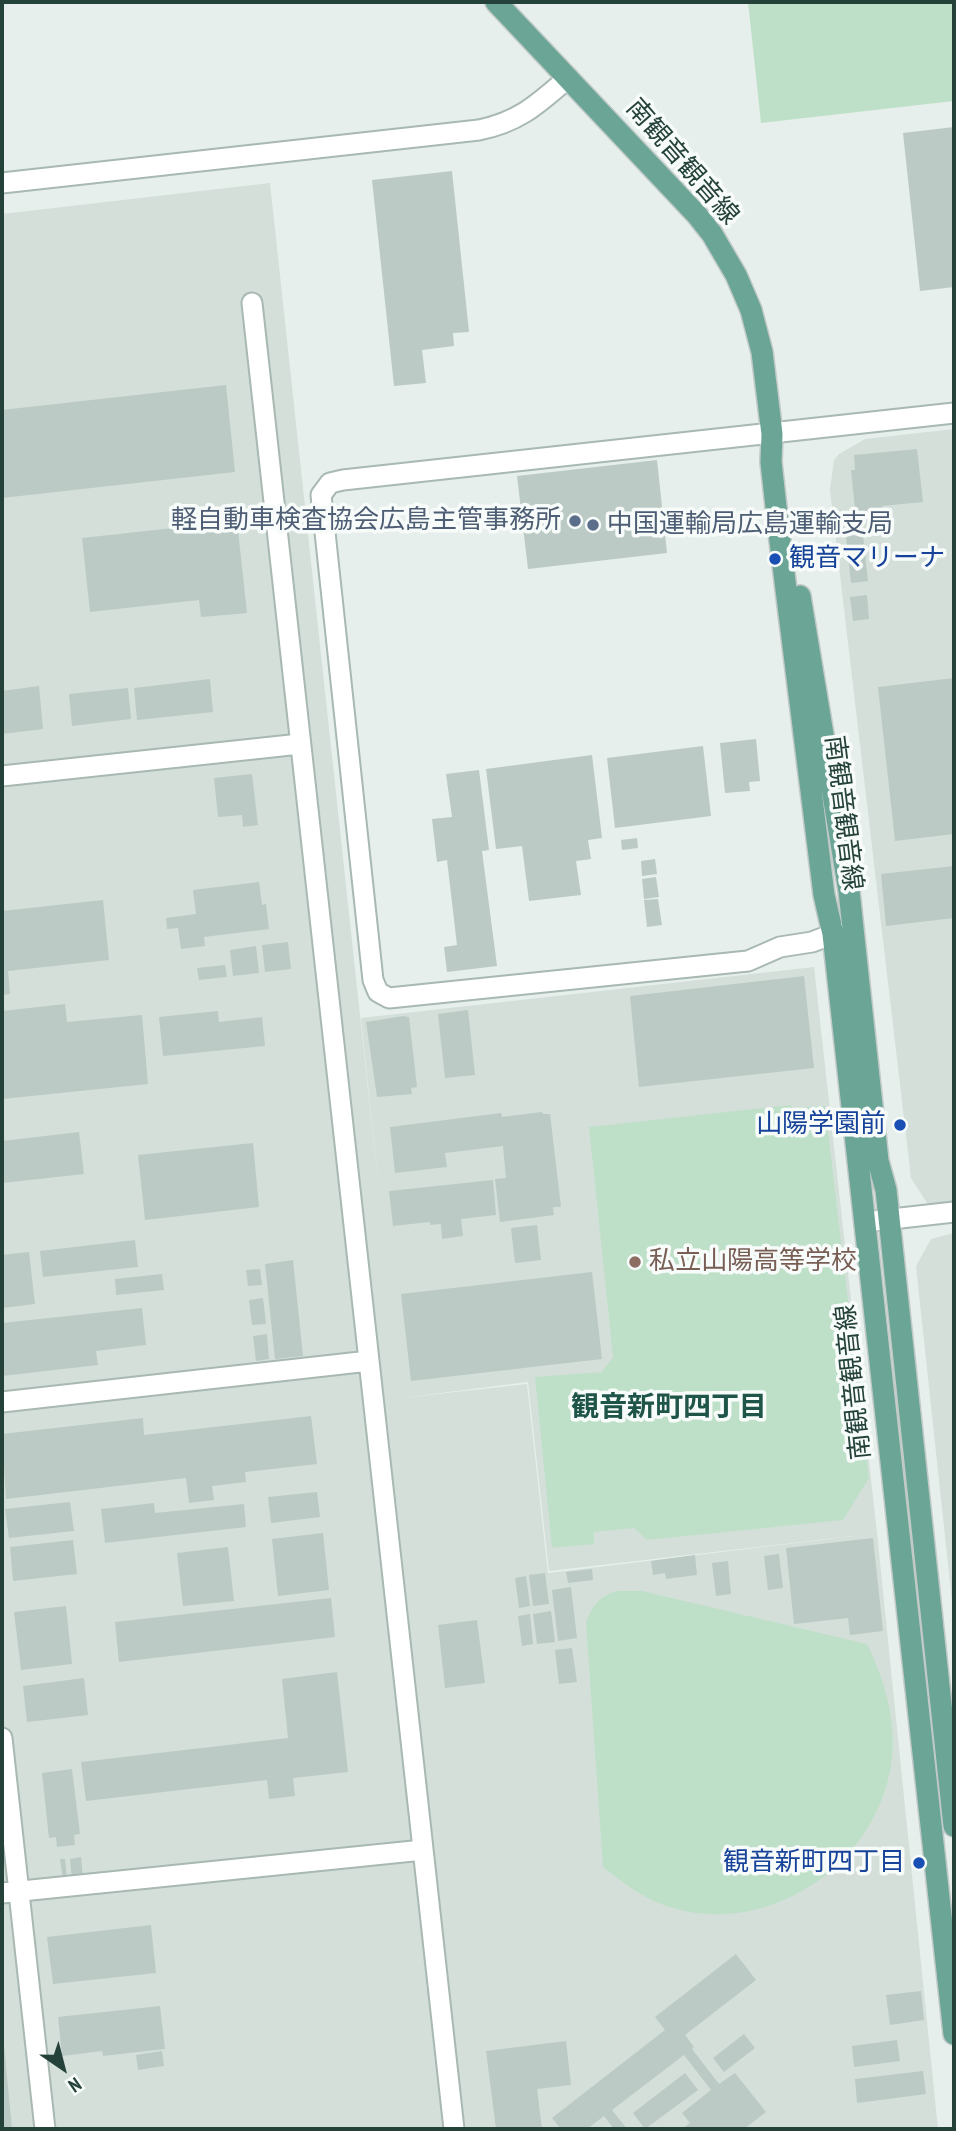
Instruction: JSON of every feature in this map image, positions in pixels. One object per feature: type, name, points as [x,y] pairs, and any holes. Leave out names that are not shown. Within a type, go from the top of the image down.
[{"type":"main road","name":"南観音観音線","points":[[495,2],[696,215],[728,260],[744,291],[757,329],[764,363],[778,525],[824,895],[843,932],[878,1161],[886,1190],[954,1826]]},
{"type":"main road","name":"南観音観音線","points":[[843,932],[864,1222],[954,2034]]},
{"type":"street","points":[[2,183],[479,130],[502,125],[533,110],[568,78]]},
{"type":"street","points":[[252,303],[454,2129]]},
{"type":"street","points":[[843,932],[812,942],[780,947],[748,961],[389,998],[378,992],[373,980],[320,500],[323,491],[330,484],[343,480],[954,413]]},
{"type":"street","points":[[2,776],[300,744]]},
{"type":"street","points":[[864,1222],[954,1212]]},
{"type":"street","points":[[2,1402],[369,1362]]},
{"type":"street","points":[[2,1738],[10,1892],[45,2129]]},
{"type":"street","points":[[10,1892],[423,1850]]},
{"type":"shaded area","points":[[270,183],[381,1209],[361,1018],[814,967],[877,1533],[938,2129],[2,2129],[2,214]],"holes":[[[528,1382],[549,1571],[871,1534],[548,1573],[527,1384],[401,1398]]]},
{"type":"shaded area","points":[[954,429],[954,1202],[939,1204],[927,1203],[911,1178],[830,490],[834,460],[839,454],[865,439]]},
{"type":"shaded area","points":[[954,1233],[954,1620],[916,1266],[931,1239]]},
{"type":"green space","points":[[748,2],[954,2],[954,101],[761,123]]},
{"type":"green space","points":[[791,1105],[792,1108],[825,1106],[869,1478],[843,1520],[647,1540],[634,1528],[594,1532],[594,1544],[552,1548],[535,1377],[602,1372],[613,1357],[589,1127]]},
{"type":"green space","points":[[618,1591],[642,1591],[867,1644],[879,1671],[892,1727],[892,1757],[883,1796],[865,1832],[840,1862],[809,1887],[773,1904],[735,1913],[696,1913],[656,1902],[603,1867],[586,1623],[597,1602]]},
{"type":"building","points":[[954,127],[954,287],[920,291],[903,133]]},
{"type":"building","points":[[452,171],[469,332],[453,333],[454,346],[422,350],[426,383],[394,386],[372,180]]},
{"type":"building","points":[[226,385],[235,472],[2,498],[2,410]]},
{"type":"building","points":[[917,449],[923,502],[882,506],[883,510],[859,513],[858,509],[855,509],[851,470],[855,470],[854,455]]},
{"type":"building","points":[[657,460],[667,553],[528,569],[517,476]]},
{"type":"building","points":[[237,521],[247,613],[201,617],[199,600],[90,612],[82,538]]},
{"type":"building","points":[[863,535],[868,581],[851,583],[846,536]]},
{"type":"building","points":[[867,595],[869,619],[853,621],[850,597]]},
{"type":"building","points":[[954,678],[954,834],[895,841],[878,687]]},
{"type":"building","points":[[210,679],[213,712],[137,720],[134,688]]},
{"type":"building","points":[[39,686],[43,729],[2,734],[2,691]]},
{"type":"building","points":[[128,688],[131,719],[72,726],[69,694]]},
{"type":"building","points":[[756,739],[760,781],[749,782],[750,791],[725,793],[720,743]]},
{"type":"building","points":[[703,746],[711,816],[615,828],[607,758]]},
{"type":"building","points":[[592,755],[602,838],[588,840],[591,859],[576,861],[581,895],[529,901],[522,846],[496,849],[486,769]]},
{"type":"building","points":[[479,770],[489,850],[482,851],[497,966],[447,972],[444,947],[457,945],[447,860],[437,862],[432,819],[452,817],[446,774]]},
{"type":"building","points":[[252,774],[258,825],[243,827],[242,815],[218,817],[214,778]]},
{"type":"building","points":[[637,838],[638,848],[622,850],[621,840]]},
{"type":"building","points":[[655,859],[657,874],[642,876],[641,861]]},
{"type":"building","points":[[954,866],[954,918],[886,926],[881,874]]},
{"type":"building","points":[[656,877],[659,897],[644,899],[642,879]]},
{"type":"building","points":[[259,882],[262,905],[266,904],[269,929],[204,937],[205,946],[181,949],[178,928],[167,929],[166,918],[196,914],[193,890]]},
{"type":"building","points":[[658,899],[662,925],[647,927],[644,900]]},
{"type":"building","points":[[103,900],[109,960],[8,971],[10,994],[2,995],[2,911]]},
{"type":"building","points":[[288,942],[291,969],[265,972],[262,945]]},
{"type":"building","points":[[256,946],[259,973],[233,976],[230,950]]},
{"type":"building","points":[[225,965],[227,977],[199,980],[197,968]]},
{"type":"building","points":[[804,976],[814,1068],[639,1087],[630,996]]},
{"type":"building","points":[[65,1004],[67,1022],[142,1015],[148,1084],[2,1099],[2,1011]]},
{"type":"building","points":[[468,1010],[475,1075],[445,1078],[438,1014]]},
{"type":"building","points":[[218,1011],[219,1022],[262,1017],[265,1046],[163,1056],[159,1017]]},
{"type":"building","points":[[409,1017],[417,1087],[411,1088],[412,1094],[377,1097],[366,1022]]},
{"type":"building","points":[[542,1112],[550,1114],[561,1207],[553,1207],[554,1215],[500,1222],[495,1179],[506,1178],[503,1146],[445,1153],[447,1167],[395,1173],[390,1127],[501,1113],[502,1117]]},
{"type":"building","points":[[79,1132],[84,1174],[2,1183],[2,1141]]},
{"type":"building","points":[[253,1143],[259,1207],[145,1220],[138,1155]]},
{"type":"building","points":[[493,1180],[496,1215],[461,1219],[463,1236],[442,1239],[441,1224],[430,1225],[430,1222],[393,1226],[389,1191]]},
{"type":"building","points":[[537,1225],[541,1260],[515,1263],[511,1228]]},
{"type":"building","points":[[135,1240],[138,1267],[43,1277],[40,1251]]},
{"type":"building","points":[[29,1252],[35,1304],[2,1308],[2,1255]]},
{"type":"building","points":[[293,1260],[303,1356],[275,1359],[265,1264]]},
{"type":"building","points":[[260,1269],[262,1285],[248,1286],[246,1270]]},
{"type":"building","points":[[592,1272],[602,1359],[411,1381],[401,1294]]},
{"type":"building","points":[[162,1274],[164,1290],[116,1295],[115,1279]]},
{"type":"building","points":[[263,1298],[266,1324],[252,1325],[249,1300]]},
{"type":"building","points":[[142,1308],[146,1345],[96,1351],[98,1365],[2,1376],[2,1323]]},
{"type":"building","points":[[267,1334],[269,1359],[256,1361],[253,1336]]},
{"type":"building","points":[[311,1416],[317,1464],[245,1472],[246,1482],[212,1486],[214,1500],[189,1503],[186,1478],[6,1499],[2,1434],[143,1418],[144,1435]]},
{"type":"building","points":[[317,1492],[320,1517],[271,1523],[268,1497]]},
{"type":"building","points":[[70,1502],[74,1531],[9,1538],[5,1509]]},
{"type":"building","points":[[154,1503],[155,1513],[244,1504],[246,1527],[105,1543],[101,1509]]},
{"type":"building","points":[[323,1533],[329,1590],[278,1596],[272,1539]]},
{"type":"building","points":[[873,1538],[883,1631],[850,1635],[848,1618],[794,1624],[786,1548]]},
{"type":"building","points":[[73,1540],[77,1574],[13,1581],[10,1547]]},
{"type":"building","points":[[228,1547],[234,1601],[183,1606],[177,1553]]},
{"type":"building","points":[[779,1554],[783,1588],[768,1590],[764,1556]]},
{"type":"building","points":[[695,1555],[697,1575],[666,1579],[665,1573],[653,1575],[651,1561]]},
{"type":"building","points":[[728,1561],[731,1594],[716,1596],[712,1563]]},
{"type":"building","points":[[592,1569],[593,1580],[568,1583],[566,1572]]},
{"type":"building","points":[[545,1573],[549,1604],[533,1606],[529,1575]]},
{"type":"building","points":[[526,1576],[530,1606],[519,1608],[515,1578]]},
{"type":"building","points":[[571,1587],[577,1638],[558,1641],[552,1590]]},
{"type":"building","points":[[331,1598],[335,1637],[119,1662],[115,1622]]},
{"type":"building","points":[[66,1606],[72,1664],[21,1670],[14,1612]]},
{"type":"building","points":[[551,1611],[555,1642],[537,1644],[533,1614]]},
{"type":"building","points":[[530,1614],[533,1644],[522,1646],[518,1616]]},
{"type":"building","points":[[477,1620],[485,1683],[445,1688],[438,1625]]},
{"type":"building","points":[[572,1648],[577,1682],[559,1684],[555,1650]]},
{"type":"building","points":[[337,1672],[348,1772],[293,1778],[295,1796],[269,1799],[267,1780],[86,1801],[81,1762],[288,1738],[282,1679]]},
{"type":"building","points":[[84,1678],[88,1715],[27,1722],[23,1686]]},
{"type":"building","points":[[72,1769],[80,1834],[74,1835],[75,1845],[57,1847],[56,1837],[49,1838],[42,1773]]},
{"type":"building","points":[[81,1857],[83,1878],[72,1879],[70,1859]]},
{"type":"building","points":[[60,1859],[65,1859],[67,1879],[63,1879]]},
{"type":"building","points":[[151,1925],[156,1973],[53,1984],[47,1937]]},
{"type":"building","points":[[736,1954],[756,1980],[685,2035],[694,2047],[692,2049],[719,2084],[735,2073],[766,2112],[744,2129],[682,2129],[690,2123],[682,2113],[711,2090],[684,2055],[612,2110],[627,2129],[614,2129],[604,2116],[587,2129],[561,2129],[552,2118],[665,2030],[655,2017]]},
{"type":"building","points":[[921,1991],[924,2020],[890,2025],[886,1995]]},
{"type":"building","points":[[160,2006],[165,2049],[103,2056],[102,2051],[62,2056],[58,2017]]},
{"type":"building","points":[[744,2034],[755,2048],[724,2072],[713,2058]]},
{"type":"building","points":[[897,2040],[900,2061],[854,2067],[852,2046]]},
{"type":"building","points":[[566,2041],[571,2085],[537,2089],[542,2129],[496,2129],[486,2051]]},
{"type":"building","points":[[4,2045],[12,2129],[2,2129]]},
{"type":"building","points":[[162,2051],[164,2066],[138,2070],[136,2055]]},
{"type":"building","points":[[923,2071],[926,2094],[857,2103],[855,2079]]},
{"type":"building","points":[[685,2073],[698,2090],[645,2129],[633,2113]]},
{"type":"place","name":"軽自動車検査協会広島主管事務所","points":[[575,521]]},
{"type":"place","name":"中国運輸局広島運輸支局","points":[[593,525]]},
{"type":"place","name":"観音マリーナ","points":[[775,559]]},
{"type":"place","name":"山陽学園前","points":[[900,1125]]},
{"type":"place","name":"私立山陽高等学校","points":[[635,1262]]},
{"type":"place","name":"観音新町四丁目","points":[[919,1863]]},
{"type":"district","name":"観音新町四丁目","points":[[669,1408]]}]
